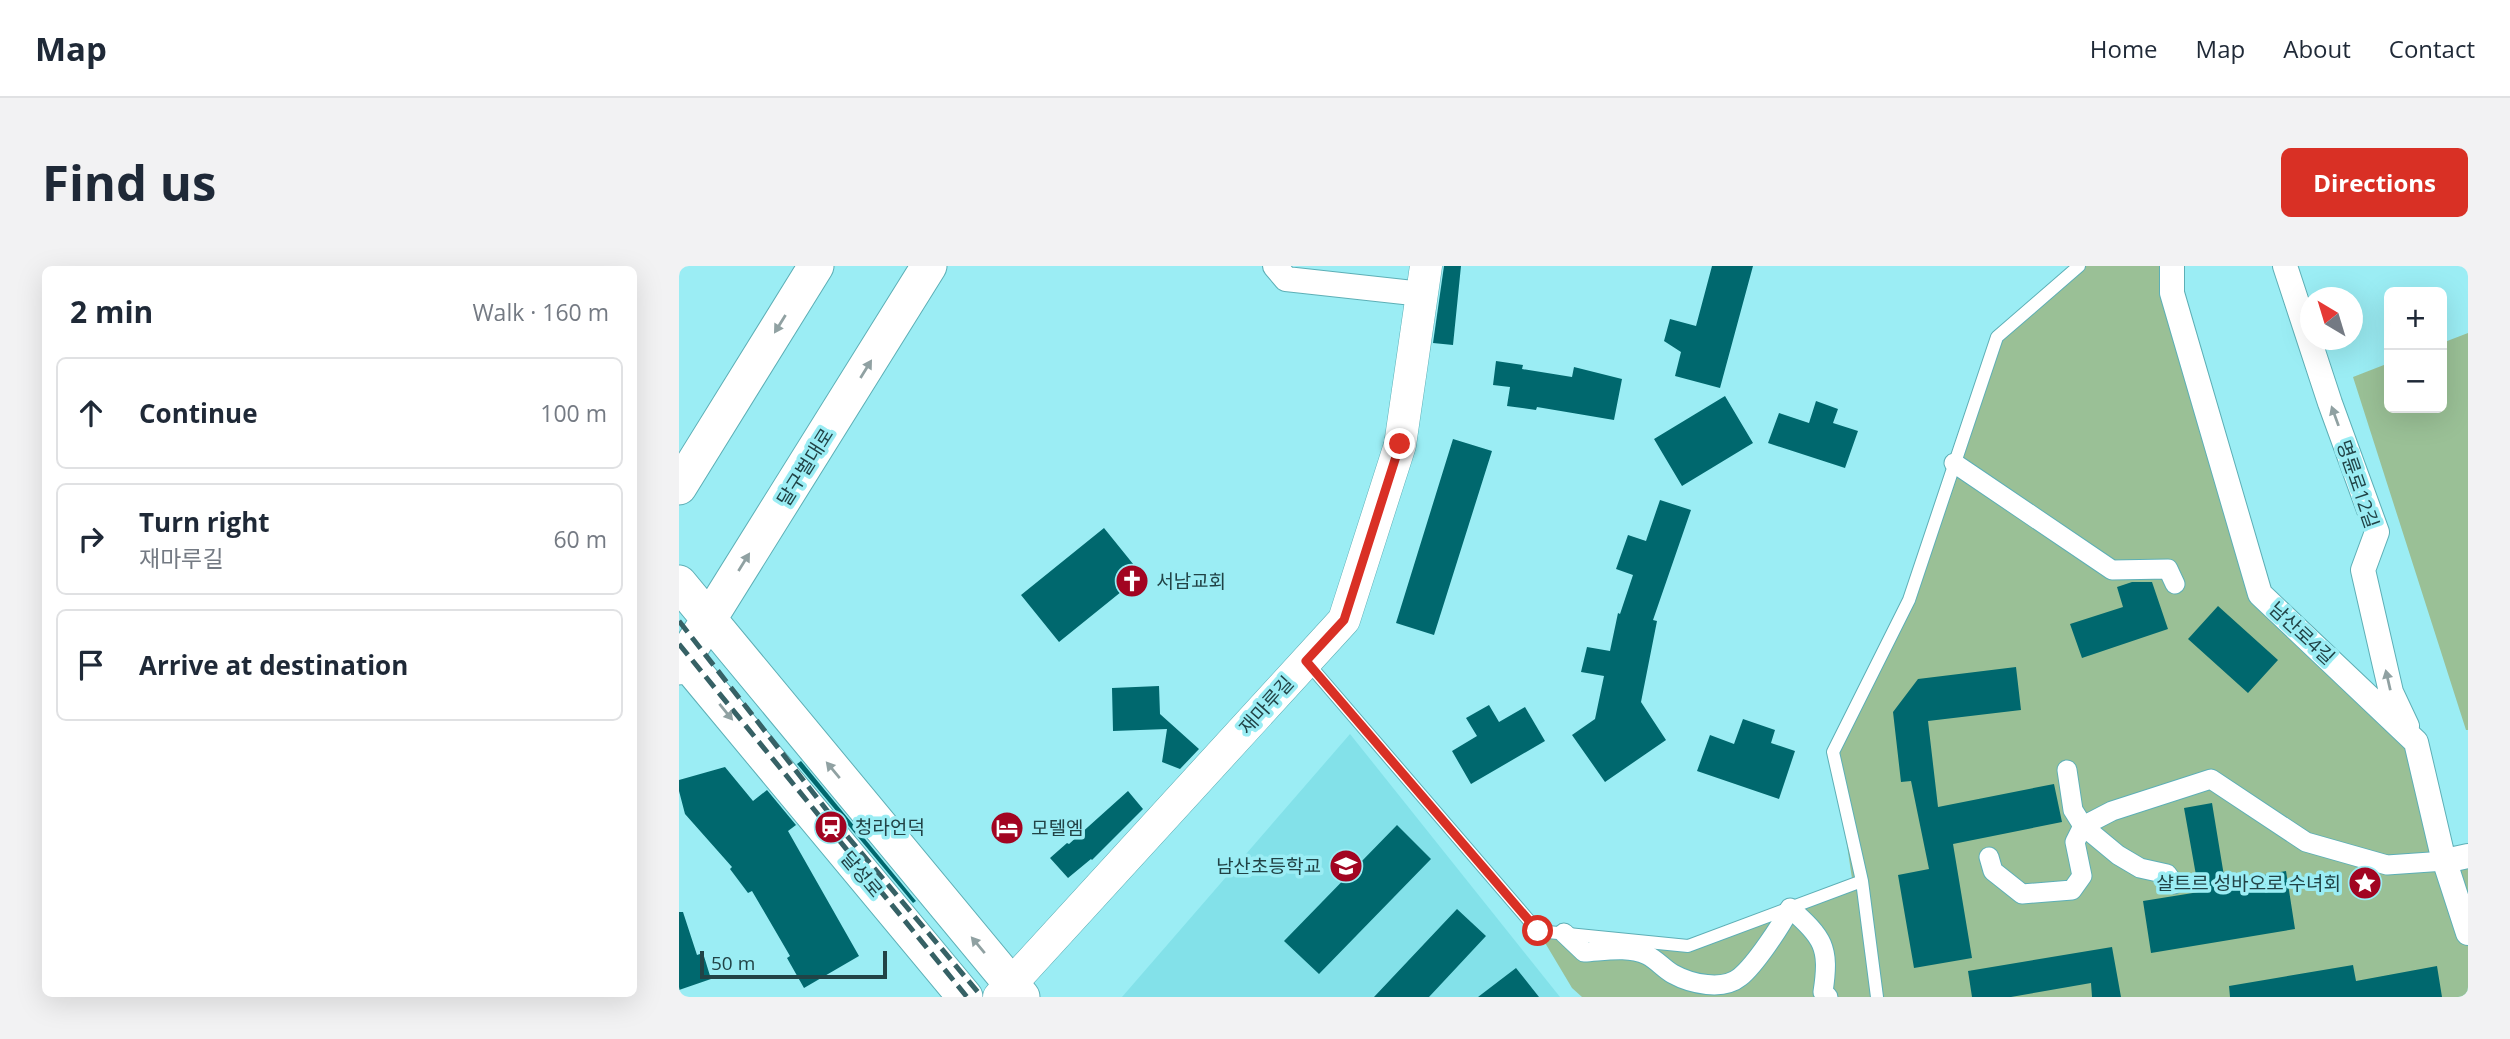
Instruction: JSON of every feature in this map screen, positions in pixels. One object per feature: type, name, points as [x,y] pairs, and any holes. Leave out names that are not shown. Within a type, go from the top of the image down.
[{"type":"main road","points":[[679,487],[816,266]]},
{"type":"main road","name":"달구벌대로","points":[[681,660],[929,266]]},
{"type":"main road","points":[[679,583],[1011,993]]},
{"type":"main road","name":"달성로","points":[[681,660],[965,997]]},
{"type":"street","points":[[1275,266],[1286,279],[1424,280]]},
{"type":"street","name":"남산로4길","points":[[2172,266],[2172,293],[2260,594],[2416,742]]},
{"type":"street","name":"명륜로12길","points":[[2285,266],[2330,403],[2377,532],[2363,570],[2391,692],[2416,742]]},
{"type":"street","name":"재마루길","points":[[1011,993],[1344,620],[1400,444],[1424,280]]},
{"type":"street","points":[[1954,463],[2112,570],[2168,569],[2175,584]]},
{"type":"street","points":[[2416,742],[2456,858],[2468,933]]},
{"type":"street","points":[[2067,770],[2073,810],[2083,826],[2118,855],[2140,868],[2167,874],[2174,884]]},
{"type":"street","points":[[1989,857],[1993,871],[2022,894],[2072,890],[2082,876],[2075,842],[2083,826],[2112,811],[2211,779],[2306,842],[2387,864],[2456,858]]},
{"type":"street","points":[[1564,933],[1584,952],[1636,947],[1674,974],[1696,982],[1723,985],[1740,978],[1790,908],[1815,930],[1825,949],[1827,968],[1823,992],[1828,997]]},
{"type":"lane","points":[[1877,997],[1862,881],[1833,752],[1909,600],[1997,337],[2079,266]]},
{"type":"lane","points":[[1306,661],[1538,931],[1564,933]]},
{"type":"lane","points":[[1636,947],[1688,946],[1862,881]]},
{"type":"shaded area","name":"남산초등학교","points":[[1350,734],[1560,997],[1122,997]]},
{"type":"green space","points":[[2079,266],[2172,266],[2260,594],[2416,742],[2451,859],[2468,856],[2468,997],[1582,997],[1572,988],[1538,931],[1688,946],[1853,885],[1833,752],[1909,600],[1997,337]]},
{"type":"green space","points":[[2468,333],[2468,730],[2353,377],[2384,365],[2384,413],[2447,413],[2447,341]]},
{"type":"building","points":[[1444,266],[1461,266],[1453,345],[1433,343]]},
{"type":"building","points":[[1712,266],[1753,266],[1720,388],[1675,376],[1681,352],[1664,341],[1670,319],[1696,326]]},
{"type":"building","points":[[1496,361],[1523,365],[1522,369],[1572,377],[1574,367],[1622,379],[1614,420],[1537,407],[1536,410],[1507,406],[1510,387],[1493,385]]},
{"type":"building","points":[[1725,396],[1753,443],[1682,486],[1654,439]]},
{"type":"building","points":[[1816,401],[1838,409],[1833,423],[1858,431],[1845,468],[1768,443],[1779,413],[1809,423]]},
{"type":"building","points":[[1453,439],[1492,451],[1434,635],[1396,623]]},
{"type":"building","points":[[1660,500],[1691,510],[1653,620],[1657,621],[1641,702],[1666,740],[1605,782],[1572,735],[1595,719],[1604,676],[1581,672],[1587,647],[1610,651],[1618,613],[1620,614],[1633,575],[1616,569],[1628,535],[1646,541]]},
{"type":"building","points":[[1104,528],[1142,575],[1059,642],[1021,595]]},
{"type":"building","points":[[2132,582],[2152,582],[2168,629],[2082,658],[2070,624],[2123,607],[2117,587]]},
{"type":"building","points":[[2218,606],[2278,660],[2248,693],[2188,639]]},
{"type":"building","points":[[2016,667],[2021,710],[1928,721],[1938,807],[2054,784],[2062,822],[1953,844],[1972,958],[1914,968],[1898,875],[1929,869],[1911,781],[1901,782],[1893,712],[1918,679]]},
{"type":"building","points":[[1159,686],[1160,714],[1199,749],[1180,769],[1162,762],[1167,729],[1113,731],[1112,688]]},
{"type":"building","points":[[1489,705],[1499,722],[1525,707],[1545,741],[1471,784],[1452,751],[1477,736],[1466,718]]},
{"type":"building","points":[[1743,719],[1775,730],[1771,743],[1795,751],[1779,799],[1697,771],[1710,735],[1734,744]]},
{"type":"building","points":[[801,761],[916,901],[913,903],[797,764]]},
{"type":"building","points":[[725,767],[753,801],[767,790],[796,825],[788,831],[859,956],[804,988],[787,958],[790,956],[752,891],[748,893],[730,869],[732,867],[685,814],[679,780]]},
{"type":"building","points":[[1128,791],[1143,809],[1092,860],[1068,878],[1050,858]]},
{"type":"building","points":[[2212,803],[2225,882],[2286,871],[2295,929],[2151,953],[2143,901],[2199,892],[2184,808]]},
{"type":"building","points":[[1397,825],[1431,859],[1319,974],[1284,941]]},
{"type":"building","points":[[1457,909],[1486,936],[1429,997],[1374,997]]},
{"type":"building","points":[[679,912],[683,912],[697,955],[703,953],[711,979],[679,990]]},
{"type":"building","points":[[2112,947],[2121,997],[2092,997],[2091,983],[2011,997],[1972,997],[1968,971]]},
{"type":"building","points":[[2353,965],[2356,981],[2437,966],[2442,997],[2230,997],[2229,986]]},
{"type":"building","points":[[1516,968],[1539,997],[1478,997]]},
{"type":"railway","points":[[679,621],[843,831],[982,997]]},
{"type":"railway","points":[[679,644],[967,997]]},
{"type":"place","name":"서남교회","points":[[1132,581]]},
{"type":"place","name":"청라언덕","points":[[831,827]]},
{"type":"place","name":"모텔엠","points":[[1007,828]]},
{"type":"place","name":"남산초등학교","points":[[1346,866]]},
{"type":"place","name":"샬트르 성바오로 수녀회","points":[[2365,883]]},
{"type":"route","points":[[1400,444],[1344,620],[1306,661],[1538,931]]}]
